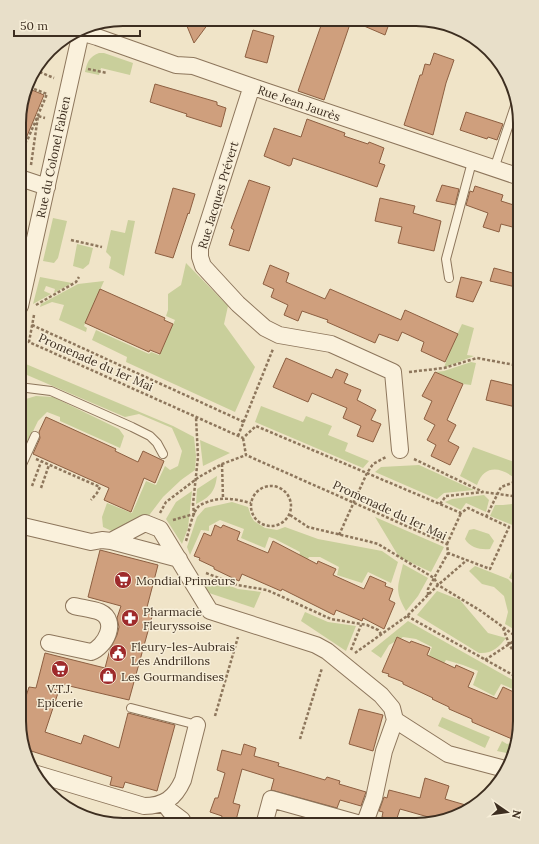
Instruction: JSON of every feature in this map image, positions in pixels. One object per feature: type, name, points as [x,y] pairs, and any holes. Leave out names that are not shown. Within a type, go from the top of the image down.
[{"type":"street","name":"Rue Jean Jaurès","points":[[85,33],[176,64],[193,66],[513,175]]},
{"type":"street","name":"Rue du Colonel Fabien","points":[[26,279],[79,41],[79,37]]},
{"type":"street","name":"Rue Jacques Prévert","points":[[253,87],[249,95],[200,248],[200,257],[203,266],[238,304],[265,328],[279,336],[330,344],[393,372]]},
{"type":"street","points":[[26,180],[47,186]]},
{"type":"street","points":[[393,372],[400,450]]},
{"type":"street","points":[[111,541],[146,523],[160,529],[210,611],[316,645],[348,663],[381,695],[392,708],[395,720],[384,751],[374,798],[367,818]]},
{"type":"street","points":[[26,527],[91,542],[102,540],[111,541],[179,560]]},
{"type":"street","points":[[49,643],[91,652],[102,645],[107,637],[109,626],[106,618],[100,612],[74,606]]},
{"type":"street","points":[[395,720],[448,754],[501,768]]},
{"type":"street","points":[[43,776],[144,806],[156,806],[164,803],[175,795],[183,780],[197,726]]},
{"type":"street","points":[[266,818],[271,799],[339,818]]},
{"type":"street","points":[[164,803],[170,811],[179,818]]},
{"type":"lane","points":[[494,169],[512,114]]},
{"type":"lane","points":[[449,278],[446,259],[472,162]]},
{"type":"lane","points":[[26,388],[51,392],[132,427],[150,436],[163,454]]},
{"type":"lane","points":[[26,455],[35,436]]},
{"type":"lane","points":[[131,708],[197,726]]},
{"type":"path","points":[[84,68],[107,73]]},
{"type":"path","points":[[40,72],[69,84]]},
{"type":"path","points":[[26,143],[28,142],[47,94],[32,88]]},
{"type":"path","points":[[38,116],[47,119]]},
{"type":"path","points":[[71,240],[102,247]]},
{"type":"path","points":[[79,277],[76,282],[36,305],[32,325],[244,422]]},
{"type":"path","name":"Promenade du 1er Mai","points":[[32,325],[29,342],[238,436],[243,438],[256,426],[460,513],[468,508],[509,527],[490,569],[448,553],[447,544],[246,455]]},
{"type":"path","points":[[238,436],[279,336]]},
{"type":"path","points":[[393,372],[416,372],[444,368],[477,358],[513,365]]},
{"type":"path","points":[[194,514],[193,504],[198,457],[196,417]]},
{"type":"path","points":[[153,526],[166,502],[196,479],[222,464],[246,455],[243,438]]},
{"type":"path","points":[[339,534],[366,473],[373,464],[400,450],[420,462],[484,492]]},
{"type":"path","points":[[32,486],[41,462],[100,487],[91,500]]},
{"type":"path","points":[[222,464],[223,498]]},
{"type":"path","points":[[41,488],[49,465]]},
{"type":"path","points":[[486,517],[500,487],[513,482]]},
{"type":"path","points":[[271,486],[284,490],[289,495],[292,508],[290,515],[281,524],[269,526],[257,521],[251,509],[251,503],[258,491],[264,487],[271,486]]},
{"type":"path","points":[[440,504],[446,496],[484,492],[513,496]]},
{"type":"path","points":[[179,560],[194,514],[200,506],[211,500],[223,498],[237,499],[251,503]]},
{"type":"path","points":[[447,544],[460,513]]},
{"type":"path","points":[[290,515],[308,527],[378,544],[434,578],[438,585],[481,611],[513,634]]},
{"type":"path","points":[[428,595],[428,589],[448,553]]},
{"type":"path","points":[[348,663],[381,634],[407,616],[438,585],[467,560]]},
{"type":"path","points":[[190,578],[201,571],[237,585],[267,590],[331,619],[367,625],[378,630],[381,634]]},
{"type":"path","points":[[407,616],[513,675]]},
{"type":"path","points":[[215,716],[243,622]]},
{"type":"path","points":[[348,663],[361,625]]},
{"type":"path","points":[[502,626],[513,651]]},
{"type":"path","points":[[485,660],[513,642]]},
{"type":"path","points":[[300,739],[327,651]]},
{"type":"green space","points":[[99,53],[104,53],[133,63],[130,75],[101,68],[99,75],[85,72],[89,60]]},
{"type":"green space","points":[[53,218],[67,221],[58,258],[54,263],[43,261]]},
{"type":"green space","points":[[128,220],[135,221],[124,276],[109,268],[111,257],[106,252],[111,230],[125,233]]},
{"type":"green space","points":[[77,244],[93,248],[89,264],[83,269],[73,266]]},
{"type":"green space","points":[[186,263],[228,306],[224,324],[255,367],[235,412],[126,362],[127,357],[92,340],[96,330],[149,354],[151,352],[159,355],[175,320],[166,316],[168,310],[168,294],[181,285]]},
{"type":"green space","points":[[40,277],[72,283],[54,293],[55,289],[46,286],[44,291],[51,294],[33,304]]},
{"type":"green space","points":[[104,281],[84,326],[87,328],[86,332],[59,320],[64,305],[52,302],[40,307],[41,304],[78,284]]},
{"type":"green space","points":[[462,324],[474,328],[467,355],[474,356],[444,368],[449,352]]},
{"type":"green space","points":[[471,362],[476,363],[471,385],[463,384],[435,372],[444,371]]},
{"type":"green space","points":[[26,364],[173,426],[194,437],[196,456],[195,470],[181,480],[163,497],[147,518],[114,532],[103,527],[102,517],[107,503],[132,513],[146,481],[156,485],[165,466],[170,470],[178,466],[182,451],[172,428],[139,414],[125,417],[26,375]]},
{"type":"green space","points":[[36,396],[53,397],[119,429],[124,436],[120,448],[60,421],[60,417],[47,412],[38,421],[26,446],[26,399]]},
{"type":"green space","points":[[261,406],[303,422],[306,416],[332,426],[328,435],[348,443],[345,451],[369,461],[363,468],[255,422]]},
{"type":"green space","points":[[200,440],[230,453],[203,466]]},
{"type":"green space","points":[[473,447],[513,461],[513,477],[500,470],[489,471],[484,473],[477,485],[460,476]]},
{"type":"green space","points":[[419,465],[474,490],[444,493],[437,499],[375,472],[381,467]]},
{"type":"green space","points":[[217,476],[215,486],[211,493],[205,499],[196,504],[197,489]]},
{"type":"green space","points":[[192,491],[188,528],[182,544],[166,519],[176,502]]},
{"type":"green space","points":[[484,495],[489,500],[486,512],[466,503],[461,510],[445,502],[452,499]]},
{"type":"green space","points":[[232,502],[248,507],[254,521],[265,528],[277,530],[285,527],[318,539],[382,551],[398,562],[391,583],[368,572],[362,583],[337,575],[339,567],[320,557],[309,557],[305,565],[298,563],[300,552],[269,537],[265,548],[241,538],[244,529],[220,520],[209,526],[209,531],[201,530],[190,555],[187,547],[197,517],[205,508]]},
{"type":"green space","points":[[513,504],[513,525],[490,516],[495,505]]},
{"type":"green space","points":[[375,517],[444,547],[431,572],[399,557]]},
{"type":"green space","points":[[474,529],[489,534],[494,541],[490,549],[476,548],[467,542],[465,539],[469,530]]},
{"type":"green space","points":[[403,564],[428,578],[418,596],[406,611],[398,593]]},
{"type":"green space","points":[[475,566],[508,579],[513,584],[513,629],[505,624],[508,612],[504,596],[494,587],[482,584],[469,571]]},
{"type":"green space","points":[[513,569],[513,580],[509,578]]},
{"type":"green space","points":[[210,578],[238,589],[261,592],[254,608],[209,593],[205,587]]},
{"type":"green space","points":[[437,591],[460,600],[488,633],[506,638],[495,649],[484,653],[479,653],[417,615]]},
{"type":"green space","points":[[305,612],[328,622],[356,626],[346,651],[301,621]]},
{"type":"green space","points":[[408,621],[513,680],[513,689],[501,684],[494,696],[473,685],[478,671],[446,660],[442,667],[427,660],[432,647],[416,639],[403,637],[389,645],[381,658],[371,651]]},
{"type":"green space","points":[[442,717],[490,737],[485,748],[438,726]]},
{"type":"green space","points":[[502,741],[507,744],[510,743],[507,753],[497,751]]},
{"type":"building","points":[[187,26],[207,26],[194,43]]},
{"type":"building","points":[[321,26],[349,26],[324,100],[298,91]]},
{"type":"building","points":[[364,26],[388,26],[385,35]]},
{"type":"building","points":[[253,30],[274,36],[267,63],[245,57]]},
{"type":"building","points":[[434,53],[454,60],[446,83],[433,135],[404,125],[420,75],[422,75],[425,64],[430,65]]},
{"type":"building","points":[[155,84],[217,102],[217,105],[226,108],[221,127],[186,116],[187,114],[150,102]]},
{"type":"building","points":[[32,90],[44,95],[26,138],[27,111]]},
{"type":"building","points":[[466,112],[503,124],[497,140],[488,137],[487,139],[460,130]]},
{"type":"building","points":[[307,119],[345,133],[344,136],[368,144],[369,142],[384,148],[379,163],[385,165],[377,187],[293,158],[291,165],[289,166],[264,156],[274,128],[301,137]]},
{"type":"building","points":[[249,180],[270,187],[249,251],[229,245],[234,230],[231,228]]},
{"type":"building","points":[[442,185],[459,189],[455,205],[436,201]]},
{"type":"building","points":[[475,186],[503,195],[501,201],[513,205],[513,227],[501,224],[499,232],[483,227],[488,213],[466,205],[470,191],[473,192]]},
{"type":"building","points":[[173,188],[195,194],[173,258],[155,253]]},
{"type":"building","points":[[380,198],[415,206],[413,213],[441,221],[434,251],[398,243],[402,227],[375,221]]},
{"type":"building","points":[[270,265],[289,273],[286,282],[325,299],[330,289],[401,320],[405,310],[458,334],[445,362],[421,351],[424,342],[402,332],[398,341],[379,334],[375,343],[327,322],[328,320],[302,311],[298,321],[284,315],[288,305],[271,297],[274,289],[263,284]]},
{"type":"building","points":[[494,268],[513,273],[513,286],[490,281]]},
{"type":"building","points":[[461,277],[482,282],[473,302],[456,297]]},
{"type":"building","points":[[100,289],[165,318],[164,320],[173,324],[160,354],[150,350],[149,352],[85,323]]},
{"type":"building","points":[[286,358],[332,378],[336,369],[348,374],[344,383],[361,390],[357,400],[376,410],[371,420],[381,424],[373,442],[357,436],[361,426],[343,418],[347,408],[312,393],[308,402],[273,387]]},
{"type":"building","points":[[435,372],[463,384],[447,420],[456,425],[448,441],[459,447],[450,465],[431,456],[436,445],[427,440],[435,425],[424,419],[432,401],[422,396]]},
{"type":"building","points":[[491,380],[513,385],[513,406],[486,400]]},
{"type":"building","points":[[46,417],[116,449],[115,451],[138,462],[143,451],[164,461],[155,483],[144,478],[131,512],[104,500],[109,488],[33,454],[40,438],[39,432]]},
{"type":"building","points":[[215,525],[221,528],[223,525],[240,532],[237,540],[268,553],[273,541],[317,564],[318,561],[336,569],[333,575],[364,589],[370,576],[386,583],[385,586],[393,589],[389,600],[395,603],[384,629],[363,618],[362,621],[336,610],[334,615],[282,589],[281,591],[242,574],[239,581],[199,560],[200,558],[194,556],[204,533],[211,536]]},
{"type":"building","points":[[100,550],[158,565],[146,611],[153,613],[129,700],[61,684],[45,732],[81,744],[84,735],[119,748],[128,713],[175,725],[157,791],[125,782],[123,788],[110,785],[112,777],[31,751],[27,733],[26,696],[29,687],[36,688],[45,653],[105,668],[110,649],[117,635],[119,627],[117,618],[121,606],[88,597]]},
{"type":"building","points":[[397,637],[410,643],[411,641],[430,648],[427,655],[455,668],[456,665],[474,673],[468,687],[497,699],[503,687],[513,692],[513,727],[511,739],[472,722],[472,719],[449,709],[449,707],[432,699],[433,698],[388,676],[389,674],[382,672]]},
{"type":"building","points":[[359,709],[383,715],[373,751],[349,744]]},
{"type":"building","points":[[244,744],[256,748],[254,756],[279,763],[278,766],[325,780],[327,777],[340,781],[339,784],[366,792],[361,806],[340,800],[337,808],[271,790],[274,779],[242,769],[233,803],[240,805],[237,818],[222,818],[222,816],[210,812],[215,798],[218,798],[225,773],[217,770],[222,750],[241,755]]},
{"type":"building","points":[[425,778],[449,786],[445,799],[464,805],[453,811],[428,817],[400,809],[397,818],[386,818],[382,817],[383,812],[379,811],[384,797],[387,798],[389,790],[420,798]]},
{"type":"place","name":"Mondial Primeurs","points":[[123,580]]},
{"type":"place","name":"Pharmacie Fleuryssoise","points":[[130,618]]},
{"type":"place","name":"Fleury-les-Aubrais Les Andrillons","points":[[118,653]]},
{"type":"place","name":"V.T.J. Epicerie","points":[[60,669]]},
{"type":"place","name":"Les Gourmandises","points":[[108,676]]}]
